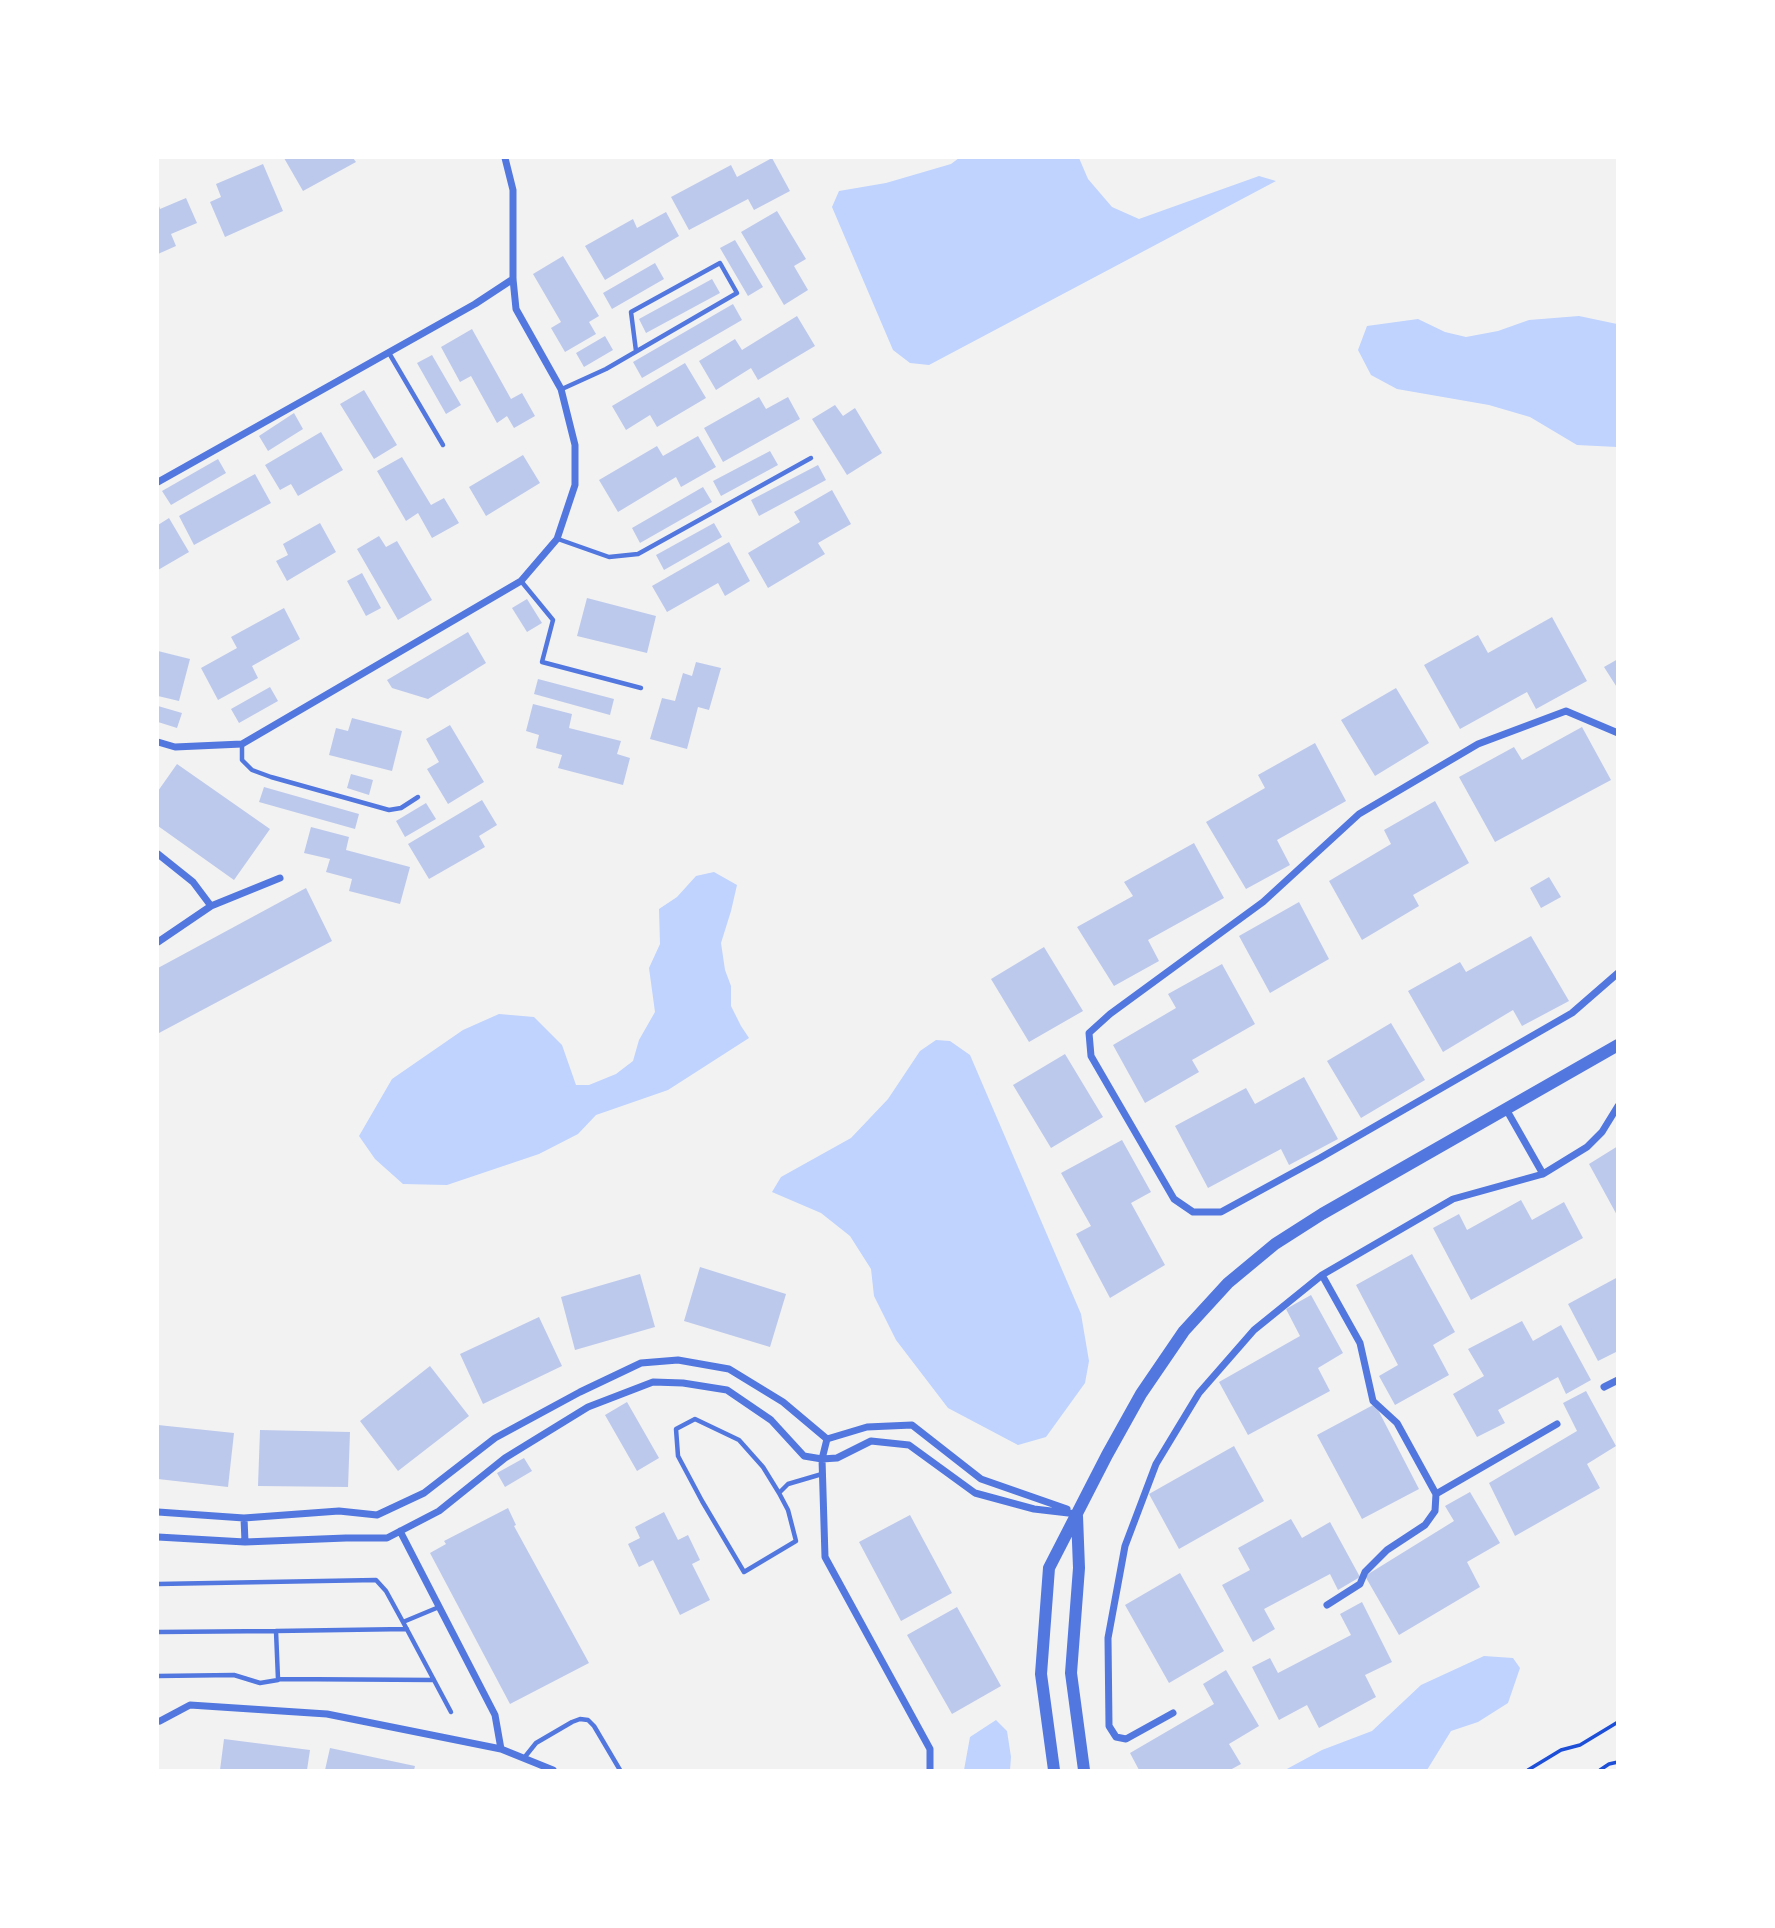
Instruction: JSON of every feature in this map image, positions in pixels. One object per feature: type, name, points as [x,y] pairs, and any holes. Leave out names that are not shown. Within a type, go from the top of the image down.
[{"type":"street","points":[[158,743],[175,747],[242,744],[521,582],[557,539],[575,485],[575,445],[561,389],[516,309],[513,279],[513,190],[505,158]]},
{"type":"street","points":[[158,482],[475,304],[513,279]]},
{"type":"street","points":[[1618,733],[1566,711],[1478,744],[1359,814],[1263,902],[1088,1032],[1091,1056],[1174,1199],[1193,1212],[1221,1212],[1572,1013],[1618,973]]},
{"type":"street","points":[[158,854],[193,882],[211,906]]},
{"type":"street","points":[[158,942],[211,906],[280,878]]},
{"type":"street","points":[[1054,1770],[1041,1674],[1049,1568],[1141,1394],[1184,1331],[1228,1283],[1275,1244],[1322,1214],[1618,1045]]},
{"type":"street","points":[[1173,1713],[1126,1739],[1116,1737],[1109,1726],[1108,1638],[1125,1546],[1156,1464],[1199,1393],[1254,1330],[1322,1275],[1453,1199],[1543,1174],[1587,1147],[1602,1132],[1618,1106]]},
{"type":"street","points":[[1506,1109],[1543,1174]]},
{"type":"street","points":[[1322,1275],[1360,1343],[1373,1401],[1398,1423],[1436,1494],[1435,1511],[1425,1525],[1387,1550],[1364,1572],[1360,1584],[1327,1605]]},
{"type":"street","points":[[158,1512],[244,1518],[339,1511],[377,1515],[424,1493],[495,1438],[641,1363],[678,1360],[729,1369],[783,1402],[827,1439]]},
{"type":"street","points":[[1604,1387],[1618,1380]]},
{"type":"street","points":[[158,1537],[245,1542],[387,1538],[439,1511],[505,1458],[589,1407],[653,1382],[683,1383],[727,1390],[771,1419],[804,1456],[836,1458],[871,1441],[909,1445],[975,1493],[1034,1509],[1077,1514]]},
{"type":"street","points":[[1436,1494],[1557,1424]]},
{"type":"street","points":[[827,1439],[867,1427],[912,1425],[981,1479],[1077,1514]]},
{"type":"street","points":[[827,1439],[822,1459],[825,1557],[930,1749],[930,1770]]},
{"type":"street","points":[[1077,1514],[1079,1568],[1072,1673],[1084,1770]]},
{"type":"street","points":[[244,1518],[245,1542]]},
{"type":"street","points":[[400,1531],[495,1715],[501,1749]]},
{"type":"street","points":[[160,1721],[190,1705],[327,1714],[501,1749],[553,1770]]},
{"type":"lane","points":[[561,389],[606,369],[737,293],[720,263],[631,312],[636,351]]},
{"type":"lane","points":[[389,352],[443,445]]},
{"type":"lane","points":[[557,539],[609,556],[638,554],[811,458]]},
{"type":"lane","points":[[521,582],[553,620],[542,662],[641,688]]},
{"type":"lane","points":[[242,744],[242,760],[252,770],[271,777],[389,810],[401,808],[418,797]]},
{"type":"lane","points":[[695,1419],[740,1440],[763,1467],[779,1493],[788,1510],[796,1541],[744,1572],[678,1456],[676,1429],[695,1419]]},
{"type":"lane","points":[[779,1493],[788,1484],[822,1474]]},
{"type":"lane","points":[[158,1584],[376,1580],[386,1591],[451,1712]]},
{"type":"lane","points":[[403,1622],[440,1607]]},
{"type":"lane","points":[[158,1632],[407,1629]]},
{"type":"lane","points":[[276,1631],[278,1679]]},
{"type":"lane","points":[[158,1676],[234,1675],[260,1683],[278,1679],[434,1680]]},
{"type":"lane","points":[[523,1758],[536,1743],[580,1719],[587,1720],[594,1726],[620,1770]]},
{"type":"path","points":[[1528,1770],[1561,1750],[1580,1745],[1618,1722]]},
{"type":"path","points":[[1601,1770],[1618,1762]]},
{"type":"water","points":[[959,158],[1079,158],[1088,179],[1112,207],[1139,219],[1259,176],[1276,181],[929,365],[910,363],[893,350],[832,207],[839,191],[886,183],[951,164]]},
{"type":"water","points":[[1579,316],[1617,324],[1617,447],[1577,445],[1530,417],[1489,405],[1397,389],[1371,375],[1358,350],[1367,326],[1418,319],[1445,332],[1466,337],[1498,331],[1529,320]]},
{"type":"water","points":[[714,872],[737,885],[721,943],[725,970],[731,986],[731,1006],[749,1038],[668,1090],[596,1115],[578,1134],[539,1154],[447,1185],[403,1184],[375,1159],[359,1136],[392,1079],[463,1030],[499,1014],[534,1017],[562,1045],[576,1085],[589,1085],[616,1074],[633,1061],[639,1040],[655,1012],[649,968],[660,944],[659,909],[677,897],[696,876]]},
{"type":"water","points":[[936,1040],[950,1041],[970,1055],[1081,1314],[1089,1361],[1085,1383],[1046,1437],[1018,1445],[948,1408],[896,1340],[874,1296],[871,1269],[850,1236],[821,1213],[772,1192],[781,1177],[851,1138],[888,1099],[920,1051]]},
{"type":"water","points":[[1484,1656],[1513,1658],[1520,1668],[1508,1703],[1478,1722],[1451,1731],[1427,1770],[1285,1770],[1322,1750],[1372,1731],[1421,1685]]},
{"type":"water","points":[[996,1720],[1007,1731],[1010,1770],[964,1770],[970,1737]]},
{"type":"building","points":[[284,158],[353,158],[356,162],[303,191]]},
{"type":"building","points":[[772,158],[790,191],[754,210],[748,199],[689,230],[671,197],[731,165],[737,177]]},
{"type":"building","points":[[263,164],[283,211],[225,237],[210,202],[221,197],[216,184]]},
{"type":"building","points":[[186,198],[197,223],[171,234],[176,246],[158,254],[158,203],[160,209]]},
{"type":"building","points":[[777,211],[806,259],[794,266],[808,290],[784,305],[741,232]]},
{"type":"building","points":[[666,212],[679,236],[605,280],[585,246],[633,219],[637,228]]},
{"type":"building","points":[[735,240],[763,287],[748,296],[720,248]]},
{"type":"building","points":[[563,256],[599,316],[589,322],[596,334],[565,352],[551,328],[561,322],[533,274]]},
{"type":"building","points":[[655,263],[664,279],[612,309],[603,293]]},
{"type":"building","points":[[712,279],[720,293],[646,333],[639,319]]},
{"type":"building","points":[[733,304],[742,320],[642,378],[633,362]]},
{"type":"building","points":[[797,316],[815,346],[758,380],[751,368],[716,390],[699,361],[735,339],[742,350]]},
{"type":"building","points":[[472,329],[511,399],[522,393],[535,416],[514,428],[507,416],[497,423],[471,376],[460,382],[441,347]]},
{"type":"building","points":[[605,336],[613,350],[584,367],[576,353]]},
{"type":"building","points":[[432,355],[461,405],[446,414],[417,363]]},
{"type":"building","points":[[685,363],[706,398],[657,427],[650,415],[626,430],[612,406]]},
{"type":"building","points":[[364,390],[397,445],[374,459],[340,404]]},
{"type":"building","points":[[759,397],[766,409],[788,397],[800,419],[723,462],[704,428]]},
{"type":"building","points":[[835,405],[843,416],[855,408],[882,453],[847,475],[812,419]]},
{"type":"building","points":[[294,413],[303,429],[268,451],[259,436]]},
{"type":"building","points":[[321,432],[343,470],[298,496],[291,484],[280,490],[265,465]]},
{"type":"building","points":[[698,436],[716,467],[681,487],[676,477],[618,512],[599,480],[657,446],[663,456]]},
{"type":"building","points":[[770,451],[778,465],[721,496],[713,481]]},
{"type":"building","points":[[523,455],[540,483],[486,516],[469,487]]},
{"type":"building","points":[[402,457],[431,505],[444,498],[459,523],[432,538],[418,513],[406,521],[377,471]]},
{"type":"building","points":[[218,459],[226,473],[171,505],[162,491]]},
{"type":"building","points":[[818,465],[826,480],[759,516],[751,500]]},
{"type":"building","points":[[255,474],[271,503],[194,545],[179,516]]},
{"type":"building","points":[[703,487],[712,502],[640,543],[632,528]]},
{"type":"building","points":[[832,490],[851,524],[818,543],[825,554],[768,588],[748,553],[800,522],[794,512]]},
{"type":"building","points":[[169,518],[189,552],[158,570],[158,525]]},
{"type":"building","points":[[320,523],[336,552],[287,581],[276,561],[288,555],[283,544]]},
{"type":"building","points":[[714,523],[722,537],[664,570],[656,555]]},
{"type":"building","points":[[379,536],[386,547],[397,541],[432,600],[398,620],[357,549]]},
{"type":"building","points":[[729,542],[750,581],[725,596],[718,583],[667,612],[652,586]]},
{"type":"building","points":[[362,573],[381,608],[366,616],[347,581]]},
{"type":"building","points":[[587,598],[656,616],[647,653],[577,636]]},
{"type":"building","points":[[527,599],[542,623],[527,632],[512,608]]},
{"type":"building","points":[[284,608],[300,639],[252,666],[258,678],[218,700],[201,668],[237,648],[231,637]]},
{"type":"building","points":[[1552,617],[1587,681],[1536,709],[1527,692],[1460,729],[1424,665],[1478,635],[1488,653]]},
{"type":"building","points":[[468,632],[486,663],[428,699],[392,688],[387,680]]},
{"type":"building","points":[[158,651],[190,659],[179,701],[158,696]]},
{"type":"building","points":[[1618,659],[1618,689],[1604,667]]},
{"type":"building","points":[[696,662],[721,668],[709,710],[698,707],[687,749],[650,739],[662,698],[675,701],[683,673],[692,676]]},
{"type":"building","points":[[538,679],[614,699],[610,715],[534,694]]},
{"type":"building","points":[[270,687],[278,701],[239,723],[231,709]]},
{"type":"building","points":[[1396,688],[1429,743],[1375,776],[1341,720]]},
{"type":"building","points":[[533,704],[572,714],[569,728],[621,741],[617,754],[630,758],[623,785],[558,768],[562,755],[536,748],[539,735],[526,731]]},
{"type":"building","points":[[158,706],[182,713],[177,728],[158,722]]},
{"type":"building","points":[[352,718],[402,731],[392,771],[329,755],[336,728],[348,731]]},
{"type":"building","points":[[450,725],[484,782],[448,804],[427,769],[439,762],[426,739]]},
{"type":"building","points":[[1582,727],[1611,780],[1495,842],[1459,777],[1514,747],[1522,760]]},
{"type":"building","points":[[1315,743],[1346,801],[1277,840],[1290,865],[1246,889],[1206,822],[1265,788],[1258,775]]},
{"type":"building","points":[[177,764],[270,829],[234,880],[158,826],[158,791]]},
{"type":"building","points":[[351,774],[373,780],[369,795],[347,788]]},
{"type":"building","points":[[264,787],[359,814],[355,829],[259,802]]},
{"type":"building","points":[[482,800],[497,825],[479,836],[485,847],[429,879],[408,844]]},
{"type":"building","points":[[1435,801],[1469,863],[1413,895],[1419,906],[1362,940],[1329,881],[1391,844],[1384,830]]},
{"type":"building","points":[[426,803],[436,819],[405,837],[396,821]]},
{"type":"building","points":[[311,827],[349,837],[346,850],[410,867],[400,904],[349,891],[352,879],[326,872],[330,859],[304,853]]},
{"type":"building","points":[[1194,843],[1224,898],[1148,940],[1159,961],[1114,986],[1077,927],[1133,896],[1124,882]]},
{"type":"building","points":[[1549,877],[1561,897],[1541,908],[1530,888]]},
{"type":"building","points":[[306,888],[332,941],[159,1033],[158,968]]},
{"type":"building","points":[[1299,902],[1329,959],[1270,993],[1239,936]]},
{"type":"building","points":[[1531,936],[1569,1001],[1522,1026],[1513,1010],[1443,1052],[1408,991],[1460,962],[1466,972]]},
{"type":"building","points":[[1044,947],[1083,1011],[1029,1042],[991,979]]},
{"type":"building","points":[[1222,964],[1255,1024],[1192,1060],[1199,1072],[1145,1103],[1113,1045],[1176,1008],[1168,994]]},
{"type":"building","points":[[1391,1023],[1425,1080],[1361,1118],[1327,1061]]},
{"type":"building","points":[[1065,1054],[1103,1117],[1051,1148],[1013,1085]]},
{"type":"building","points":[[1304,1077],[1338,1139],[1289,1165],[1281,1149],[1208,1188],[1175,1126],[1246,1088],[1255,1104]]},
{"type":"building","points":[[1122,1140],[1151,1192],[1131,1203],[1165,1265],[1110,1298],[1076,1234],[1091,1226],[1061,1173]]},
{"type":"building","points":[[1618,1146],[1618,1217],[1589,1164]]},
{"type":"building","points":[[1521,1200],[1532,1220],[1564,1202],[1583,1238],[1471,1300],[1433,1228],[1459,1214],[1467,1230]]},
{"type":"building","points":[[1412,1254],[1455,1332],[1433,1345],[1449,1375],[1395,1405],[1379,1376],[1398,1365],[1356,1285]]},
{"type":"building","points":[[700,1267],[786,1294],[770,1347],[684,1321]]},
{"type":"building","points":[[640,1274],[655,1327],[575,1350],[561,1297]]},
{"type":"building","points":[[1618,1277],[1618,1351],[1598,1361],[1568,1304]]},
{"type":"building","points":[[1311,1295],[1343,1353],[1318,1368],[1330,1391],[1248,1435],[1219,1382],[1300,1336],[1286,1309]]},
{"type":"building","points":[[539,1317],[562,1366],[483,1404],[460,1354]]},
{"type":"building","points":[[1522,1321],[1533,1341],[1561,1325],[1591,1380],[1566,1394],[1558,1377],[1498,1410],[1505,1423],[1477,1437],[1453,1394],[1484,1376],[1468,1349]]},
{"type":"building","points":[[430,1366],[469,1416],[398,1471],[360,1421]]},
{"type":"building","points":[[1586,1391],[1616,1446],[1587,1464],[1600,1488],[1515,1536],[1489,1483],[1577,1431],[1563,1403]]},
{"type":"building","points":[[627,1402],[659,1458],[637,1471],[605,1415]]},
{"type":"building","points":[[1375,1404],[1419,1489],[1362,1519],[1317,1435]]},
{"type":"building","points":[[158,1425],[234,1433],[228,1487],[158,1479]]},
{"type":"building","points":[[260,1430],[350,1432],[348,1487],[258,1486]]},
{"type":"building","points":[[1234,1446],[1264,1501],[1179,1549],[1149,1494]]},
{"type":"building","points":[[524,1458],[532,1471],[505,1487],[497,1473]]},
{"type":"building","points":[[1470,1492],[1500,1543],[1467,1562],[1480,1587],[1399,1635],[1365,1576],[1454,1521],[1445,1506]]},
{"type":"building","points":[[508,1508],[516,1525],[514,1526],[589,1663],[510,1704],[430,1553],[446,1544],[444,1541]]},
{"type":"building","points":[[664,1512],[678,1540],[688,1535],[700,1560],[692,1564],[710,1600],[680,1615],[653,1560],[639,1567],[628,1544],[640,1538],[635,1527]]},
{"type":"building","points":[[910,1515],[952,1593],[901,1621],[859,1542]]},
{"type":"building","points":[[1291,1519],[1302,1538],[1330,1522],[1360,1577],[1338,1590],[1330,1574],[1264,1609],[1275,1629],[1253,1642],[1222,1585],[1250,1570],[1238,1548]]},
{"type":"building","points":[[1180,1573],[1224,1651],[1169,1683],[1125,1605]]},
{"type":"building","points":[[1362,1602],[1392,1662],[1365,1675],[1376,1697],[1319,1728],[1307,1705],[1279,1720],[1252,1667],[1270,1658],[1278,1673],[1351,1635],[1340,1614]]},
{"type":"building","points":[[957,1607],[1001,1686],[952,1714],[907,1635]]},
{"type":"building","points":[[1226,1670],[1259,1726],[1229,1744],[1241,1764],[1230,1770],[1139,1770],[1130,1753],[1214,1704],[1203,1684]]},
{"type":"building","points":[[224,1739],[310,1750],[307,1770],[220,1770]]},
{"type":"building","points":[[330,1748],[415,1766],[414,1770],[325,1770]]}]
